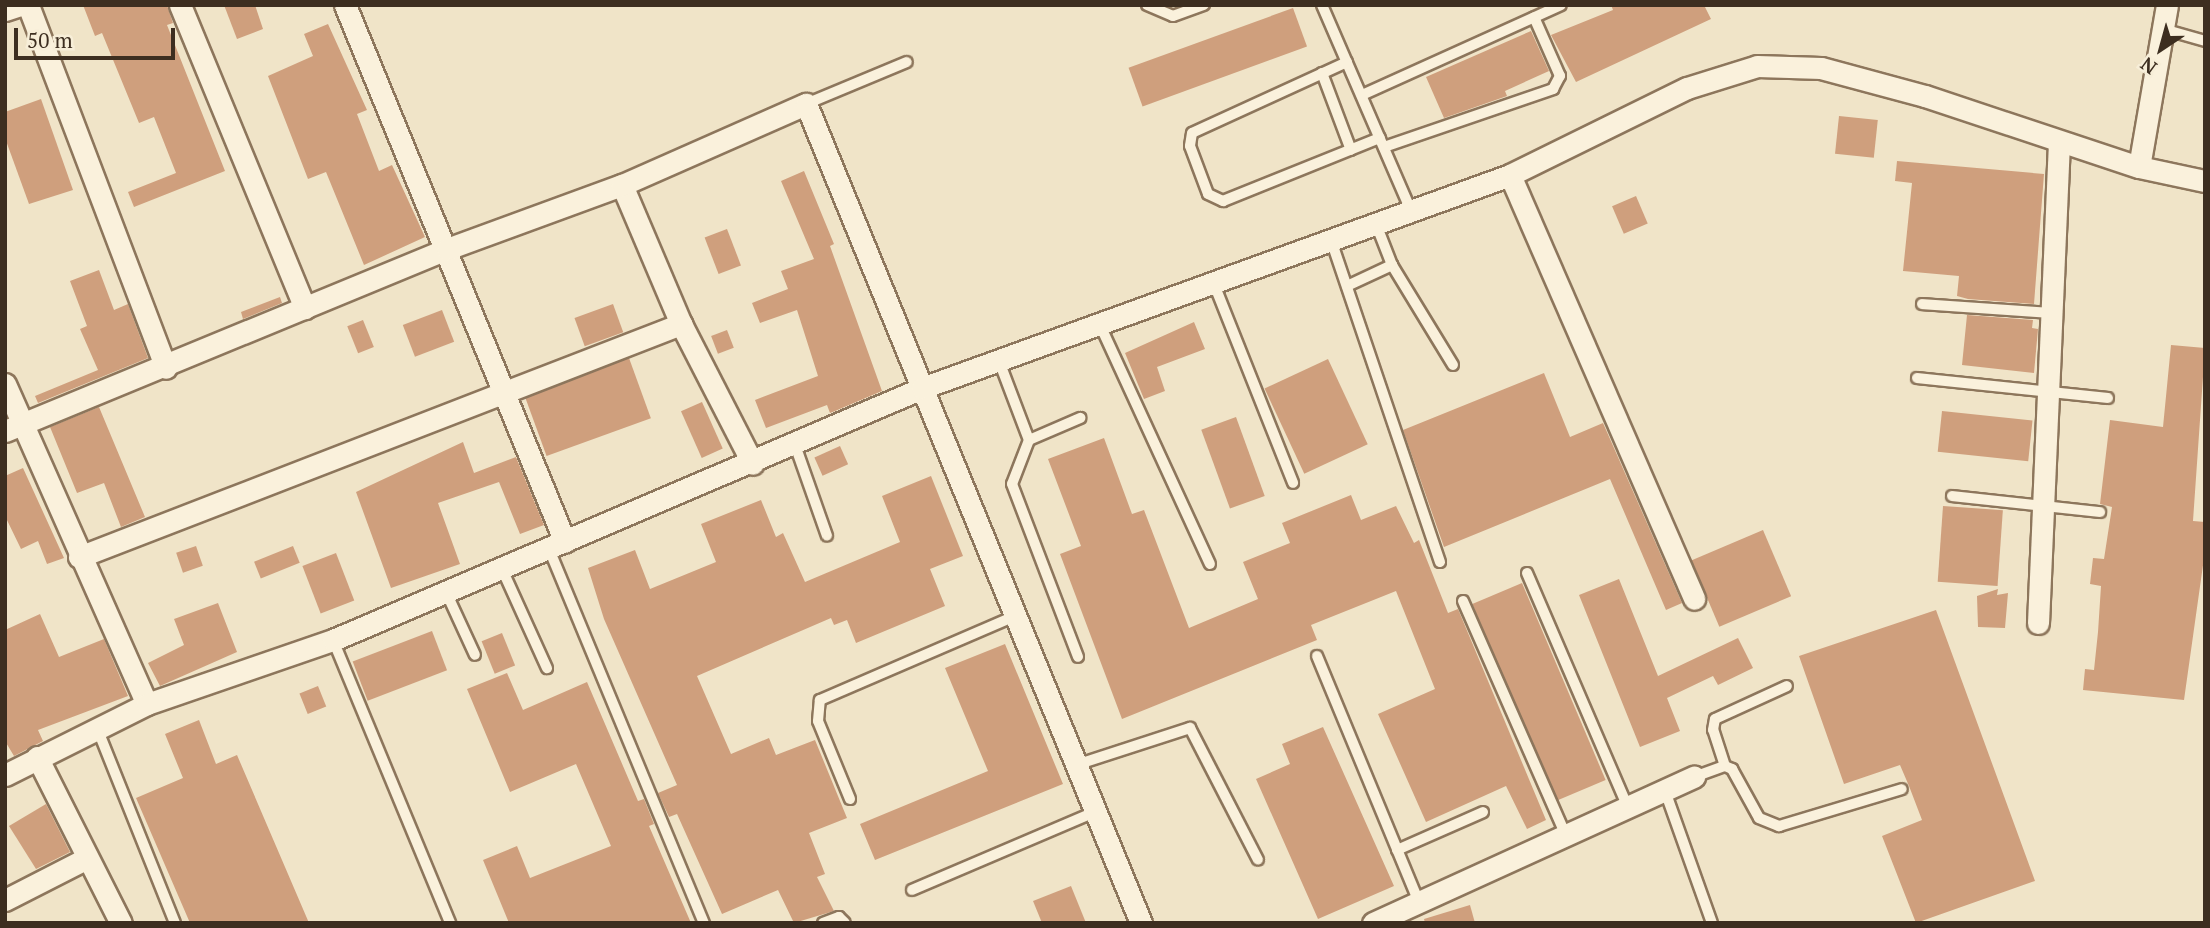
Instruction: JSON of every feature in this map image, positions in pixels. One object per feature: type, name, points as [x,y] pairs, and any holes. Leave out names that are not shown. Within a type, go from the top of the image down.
[{"type":"street","points":[[5,10],[20,5]]},
{"type":"street","points":[[28,5],[166,368]]},
{"type":"street","points":[[180,5],[305,308]]},
{"type":"street","points":[[345,5],[447,249],[557,546]]},
{"type":"street","points":[[2139,167],[2167,5]]},
{"type":"street","points":[[5,775],[147,704],[333,640],[752,464],[922,388],[1510,175],[1687,88],[1757,66],[1821,68],[1925,96],[2139,167],[2205,181]]},
{"type":"street","points":[[13,428],[166,368],[447,249],[622,185],[806,104],[1140,923]]},
{"type":"street","points":[[2038,623],[2059,142]]},
{"type":"street","points":[[1510,175],[1695,599]]},
{"type":"street","points":[[622,185],[681,324],[752,464]]},
{"type":"street","points":[[79,557],[503,397],[681,324]]},
{"type":"street","points":[[5,384],[13,428],[79,557],[147,704]]},
{"type":"street","points":[[37,757],[121,923]]},
{"type":"street","points":[[1373,923],[1694,777]]},
{"type":"street","points":[[5,900],[87,858]]},
{"type":"lane","points":[[1147,5],[1173,16],[1204,5]]},
{"type":"lane","points":[[1322,5],[1411,211]]},
{"type":"lane","points":[[1362,95],[1561,5]]},
{"type":"lane","points":[[1347,62],[1192,133],[1190,146],[1208,194],[1223,201],[1351,150],[1382,143],[1553,89],[1560,76],[1534,17]]},
{"type":"lane","points":[[2164,29],[2205,41]]},
{"type":"lane","points":[[806,104],[907,62]]},
{"type":"lane","points":[[1322,73],[1351,150]]},
{"type":"lane","points":[[1376,224],[1392,265],[1453,365]]},
{"type":"lane","points":[[1331,240],[1440,562]]},
{"type":"lane","points":[[1346,286],[1392,265]]},
{"type":"lane","points":[[1214,284],[1293,483]]},
{"type":"lane","points":[[1922,304],[2050,313]]},
{"type":"lane","points":[[1100,325],[1210,564]]},
{"type":"lane","points":[[999,361],[1029,440],[1012,484],[1078,657]]},
{"type":"lane","points":[[1917,378],[2108,398]]},
{"type":"lane","points":[[1029,440],[1080,418]]},
{"type":"lane","points":[[794,445],[827,536]]},
{"type":"lane","points":[[1952,496],[2100,512]]},
{"type":"lane","points":[[557,546],[704,923]]},
{"type":"lane","points":[[502,569],[547,668]]},
{"type":"lane","points":[[1527,573],[1628,807]]},
{"type":"lane","points":[[446,592],[475,655]]},
{"type":"lane","points":[[1463,601],[1566,836]]},
{"type":"lane","points":[[850,799],[818,721],[820,701],[1015,616]]},
{"type":"lane","points":[[333,640],[450,923]]},
{"type":"lane","points":[[1317,656],[1419,902]]},
{"type":"lane","points":[[1787,686],[1715,719],[1713,730],[1725,766],[1759,818],[1779,826],[1902,789]]},
{"type":"lane","points":[[97,728],[175,923]]},
{"type":"lane","points":[[1076,765],[1189,729],[1258,860]]},
{"type":"lane","points":[[1694,777],[1725,766]]},
{"type":"lane","points":[[1665,791],[1712,923]]},
{"type":"lane","points":[[912,890],[1095,812]]},
{"type":"lane","points":[[1397,850],[1483,812]]},
{"type":"lane","points":[[823,923],[839,917],[845,923]]},
{"type":"building","points":[[83,5],[167,5],[173,23],[167,25],[225,171],[134,207],[128,192],[176,173],[154,117],[139,123],[102,33],[95,36]]},
{"type":"building","points":[[224,5],[255,5],[263,29],[237,39]]},
{"type":"building","points":[[1611,5],[1704,5],[1711,19],[1576,82],[1551,35],[1613,10]]},
{"type":"building","points":[[1293,8],[1307,47],[1143,106],[1129,68]]},
{"type":"building","points":[[328,24],[367,110],[357,114],[379,171],[392,165],[425,237],[364,265],[326,172],[308,179],[268,76],[313,56],[304,34]]},
{"type":"building","points":[[1531,31],[1549,71],[1505,91],[1507,96],[1444,118],[1426,77]]},
{"type":"building","points":[[41,99],[73,190],[29,204],[5,138],[5,112]]},
{"type":"building","points":[[1839,116],[1878,120],[1874,158],[1835,154]]},
{"type":"building","points":[[1897,161],[2044,174],[2034,304],[1968,299],[1957,296],[1959,276],[1903,271],[1912,183],[1895,181]]},
{"type":"building","points":[[804,171],[834,244],[830,246],[882,391],[830,413],[827,405],[766,428],[755,400],[818,376],[797,310],[760,323],[752,303],[788,289],[781,271],[814,259],[781,181]]},
{"type":"building","points":[[1636,196],[1648,224],[1624,234],[1612,206]]},
{"type":"building","points":[[727,229],[741,265],[719,274],[705,238]]},
{"type":"building","points":[[99,270],[114,310],[128,304],[148,358],[38,403],[35,396],[98,370],[80,329],[87,326],[70,281]]},
{"type":"building","points":[[280,297],[282,303],[243,319],[241,312]]},
{"type":"building","points":[[613,304],[623,332],[585,346],[574,318]]},
{"type":"building","points":[[442,310],[454,342],[415,357],[403,325]]},
{"type":"building","points":[[1967,315],[2033,320],[2032,328],[2038,329],[2034,373],[1962,365]]},
{"type":"building","points":[[363,320],[374,347],[358,353],[347,326]]},
{"type":"building","points":[[1194,322],[1205,349],[1157,367],[1165,391],[1144,399],[1125,353]]},
{"type":"building","points":[[727,330],[734,348],[718,354],[711,336]]},
{"type":"building","points":[[2171,345],[2205,348],[2193,521],[2205,522],[2205,551],[2184,700],[2083,690],[2085,669],[2094,670],[2098,632],[2101,586],[2090,584],[2093,558],[2104,559],[2112,507],[2100,504],[2110,420],[2163,427]]},
{"type":"building","points":[[629,358],[651,418],[547,456],[525,396]]},
{"type":"building","points":[[1328,359],[1368,444],[1304,474],[1265,389]]},
{"type":"building","points":[[1544,373],[1570,437],[1603,423],[1682,603],[1666,610],[1610,479],[1444,547],[1403,430]]},
{"type":"building","points":[[702,402],[723,449],[702,458],[681,411]]},
{"type":"building","points":[[99,407],[145,517],[121,527],[104,483],[77,493],[50,427]]},
{"type":"building","points":[[1942,411],[2033,421],[2028,461],[1938,452]]},
{"type":"building","points":[[1236,417],[1265,496],[1230,509],[1201,430]]},
{"type":"building","points":[[1104,438],[1132,514],[1144,510],[1189,628],[1258,599],[1243,562],[1290,543],[1282,523],[1351,495],[1361,520],[1396,506],[1414,543],[1419,540],[1448,613],[1458,609],[1546,820],[1527,829],[1506,786],[1426,822],[1378,714],[1435,689],[1396,591],[1311,625],[1317,640],[1122,719],[1060,554],[1081,546],[1048,459]]},
{"type":"building","points":[[463,442],[474,473],[516,457],[544,525],[520,534],[499,482],[438,503],[460,564],[391,588],[356,492]]},
{"type":"building","points":[[840,446],[848,464],[823,476],[814,457]]},
{"type":"building","points":[[23,468],[64,558],[47,564],[38,541],[21,549],[5,516],[5,476]]},
{"type":"building","points":[[931,476],[963,556],[930,569],[945,606],[856,643],[847,620],[834,625],[831,618],[697,676],[731,754],[769,738],[776,755],[815,740],[847,818],[809,833],[825,874],[817,877],[834,911],[794,923],[778,890],[722,914],[677,814],[669,817],[658,793],[677,785],[604,619],[588,568],[635,550],[650,589],[716,562],[701,524],[761,500],[776,537],[783,533],[805,582],[900,542],[882,496]]},
{"type":"building","points":[[1943,506],[2003,510],[1998,586],[1938,582]]},
{"type":"building","points":[[1763,530],[1791,596],[1719,627],[1691,560]]},
{"type":"building","points":[[196,546],[203,566],[183,573],[176,553]]},
{"type":"building","points":[[293,546],[300,563],[261,578],[254,562]]},
{"type":"building","points":[[336,553],[354,601],[321,614],[302,566]]},
{"type":"building","points":[[1619,579],[1658,676],[1738,638],[1753,668],[1718,685],[1713,676],[1667,698],[1680,731],[1640,747],[1579,595]]},
{"type":"building","points":[[1522,583],[1606,780],[1556,801],[1472,604]]},
{"type":"building","points":[[1998,589],[1997,595],[2008,593],[2005,628],[1978,627],[1977,596]]},
{"type":"building","points":[[218,603],[237,652],[160,686],[148,663],[184,645],[174,619]]},
{"type":"building","points":[[1936,610],[2035,881],[1916,923],[1882,836],[1922,820],[1900,765],[1844,784],[1799,656]]},
{"type":"building","points":[[40,614],[59,657],[104,639],[128,696],[38,730],[43,741],[14,756],[5,741],[5,630]]},
{"type":"building","points":[[432,631],[447,670],[368,701],[353,661]]},
{"type":"building","points":[[502,633],[515,665],[495,674],[482,641]]},
{"type":"building","points":[[1005,644],[1063,784],[875,860],[860,824],[988,771],[945,668]]},
{"type":"building","points":[[507,673],[523,710],[587,682],[638,801],[644,799],[654,824],[649,826],[691,923],[509,923],[483,860],[517,846],[530,878],[611,846],[576,764],[510,792],[467,689]]},
{"type":"building","points":[[318,686],[326,706],[308,714],[299,693]]},
{"type":"building","points":[[199,720],[216,764],[237,755],[309,923],[190,923],[136,798],[183,778],[165,734]]},
{"type":"building","points":[[1323,727],[1394,886],[1318,919],[1256,779],[1290,764],[1282,744]]},
{"type":"building","points":[[46,804],[70,852],[36,869],[9,826]]},
{"type":"building","points":[[1071,886],[1086,923],[1042,923],[1033,901]]},
{"type":"building","points":[[1470,905],[1475,923],[1425,923],[1424,919]]}]
